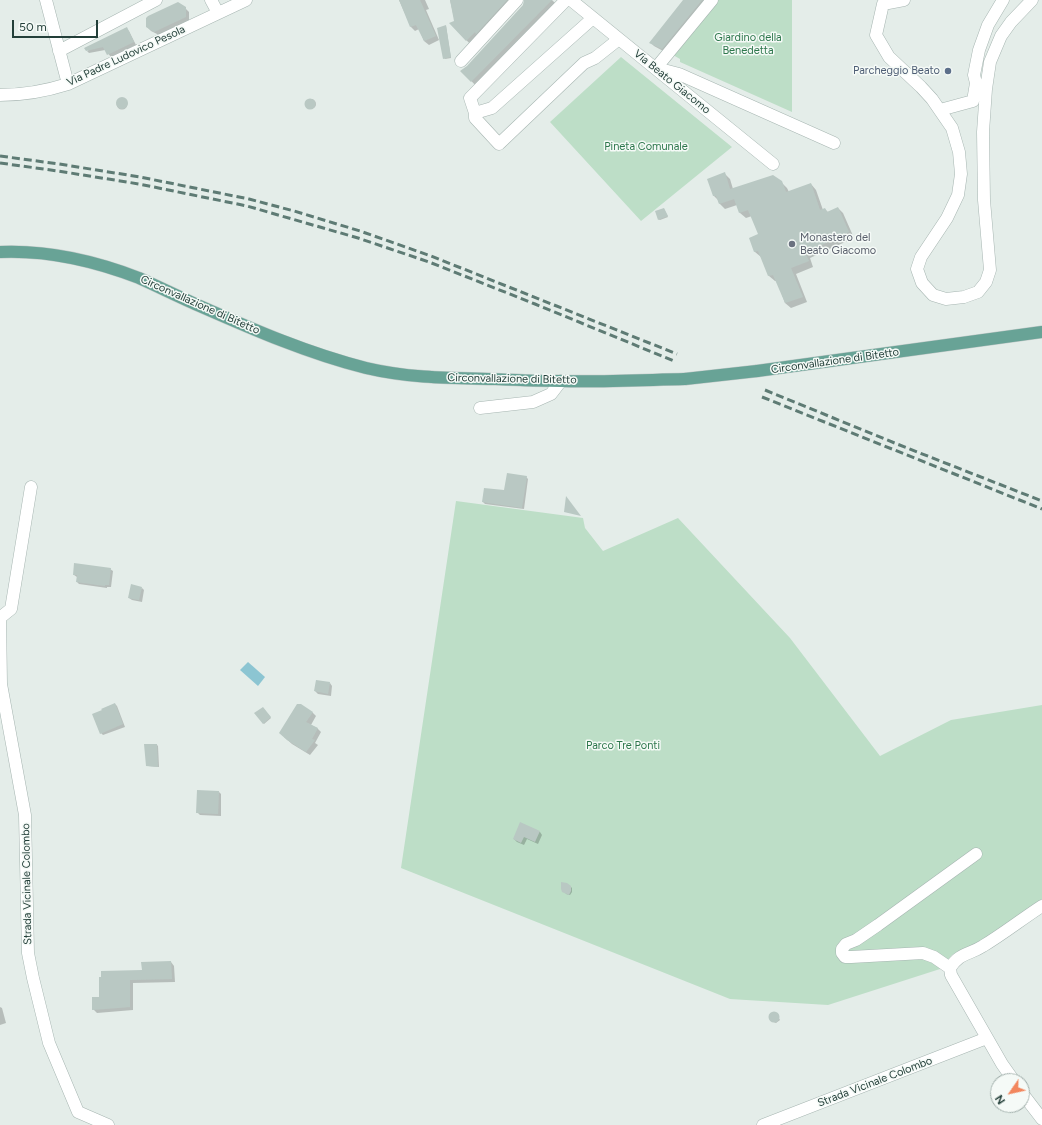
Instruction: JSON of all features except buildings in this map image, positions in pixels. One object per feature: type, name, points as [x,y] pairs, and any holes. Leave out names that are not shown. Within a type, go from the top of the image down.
[{"type":"main road","name":"Circonvallazione di Bitetto","points":[[0,252],[16,251],[55,255],[97,264],[138,278],[257,330],[321,355],[367,368],[413,376],[561,381],[685,379],[757,371],[1042,332]]},
{"type":"street","points":[[46,0],[68,84]]},
{"type":"street","points":[[59,51],[156,0]]},
{"type":"street","points":[[212,0],[218,13]]},
{"type":"street","name":"Via Padre Ludovico Pesola","points":[[0,95],[37,92],[68,84],[246,0]]},
{"type":"street","points":[[461,61],[517,0]]},
{"type":"street","points":[[566,0],[470,98],[475,113],[474,118],[499,144],[584,63],[595,58],[619,39]]},
{"type":"street","name":"Via Beato Giacomo","points":[[571,0],[773,164]]},
{"type":"street","points":[[712,0],[656,68],[679,74],[834,143]]},
{"type":"street","points":[[904,0],[883,4],[876,36],[889,57],[922,87],[940,110],[952,128],[959,152],[961,174],[958,195],[947,218],[921,256],[917,269],[922,283],[933,294],[946,299],[964,297],[978,292],[986,282],[990,270],[984,200],[983,132],[990,62],[1001,36],[1011,22],[1032,0]]},
{"type":"street","points":[[940,110],[973,102],[976,82],[974,75],[979,50],[988,25],[1003,0]]},
{"type":"street","points":[[475,113],[492,108],[593,18]]},
{"type":"street","points":[[480,408],[533,402],[551,394],[561,381]]},
{"type":"street","points":[[0,617],[10,609],[31,487]]},
{"type":"street","name":"Strada Vicinale Colombo","points":[[0,617],[2,684],[26,815],[28,953],[33,978],[49,1043],[78,1112],[108,1125]]},
{"type":"street","points":[[950,968],[934,957],[923,953],[845,957],[842,954],[842,949],[846,944],[856,940],[878,925],[976,854]]},
{"type":"street","points":[[1009,1073],[951,975],[950,968],[954,961],[959,957],[981,947],[1042,906]]},
{"type":"street","name":"Strada Vicinale Colombo","points":[[763,1125],[987,1038]]},
{"type":"street","points":[[1030,1103],[1042,1119]]},
{"type":"green space","name":"Giardino della Benedetta","points":[[715,0],[792,0],[792,112],[680,62],[680,59],[673,55]]},
{"type":"green space","name":"Pineta Comunale","points":[[621,57],[732,147],[641,221],[550,122]]},
{"type":"green space","name":"Parco Tre Ponti","points":[[456,501],[583,518],[585,528],[603,551],[678,518],[790,638],[880,756],[951,720],[1042,705],[1042,899],[984,942],[952,955],[940,969],[828,1005],[730,999],[401,868]]},
{"type":"water","points":[[248,662],[265,677],[258,686],[240,670]]},
{"type":"railway","points":[[0,156],[140,177],[249,199],[294,211],[360,231],[431,256],[677,354]]},
{"type":"railway","points":[[0,163],[139,184],[247,206],[358,238],[429,262],[674,361]]},
{"type":"railway","points":[[765,390],[1042,501]]},
{"type":"railway","points":[[762,397],[1042,509]]},
{"type":"place","name":"Parcheggio Beato","points":[[948,71]]},
{"type":"place","name":"Monastero del Beato Giacomo","points":[[792,244]]}]
